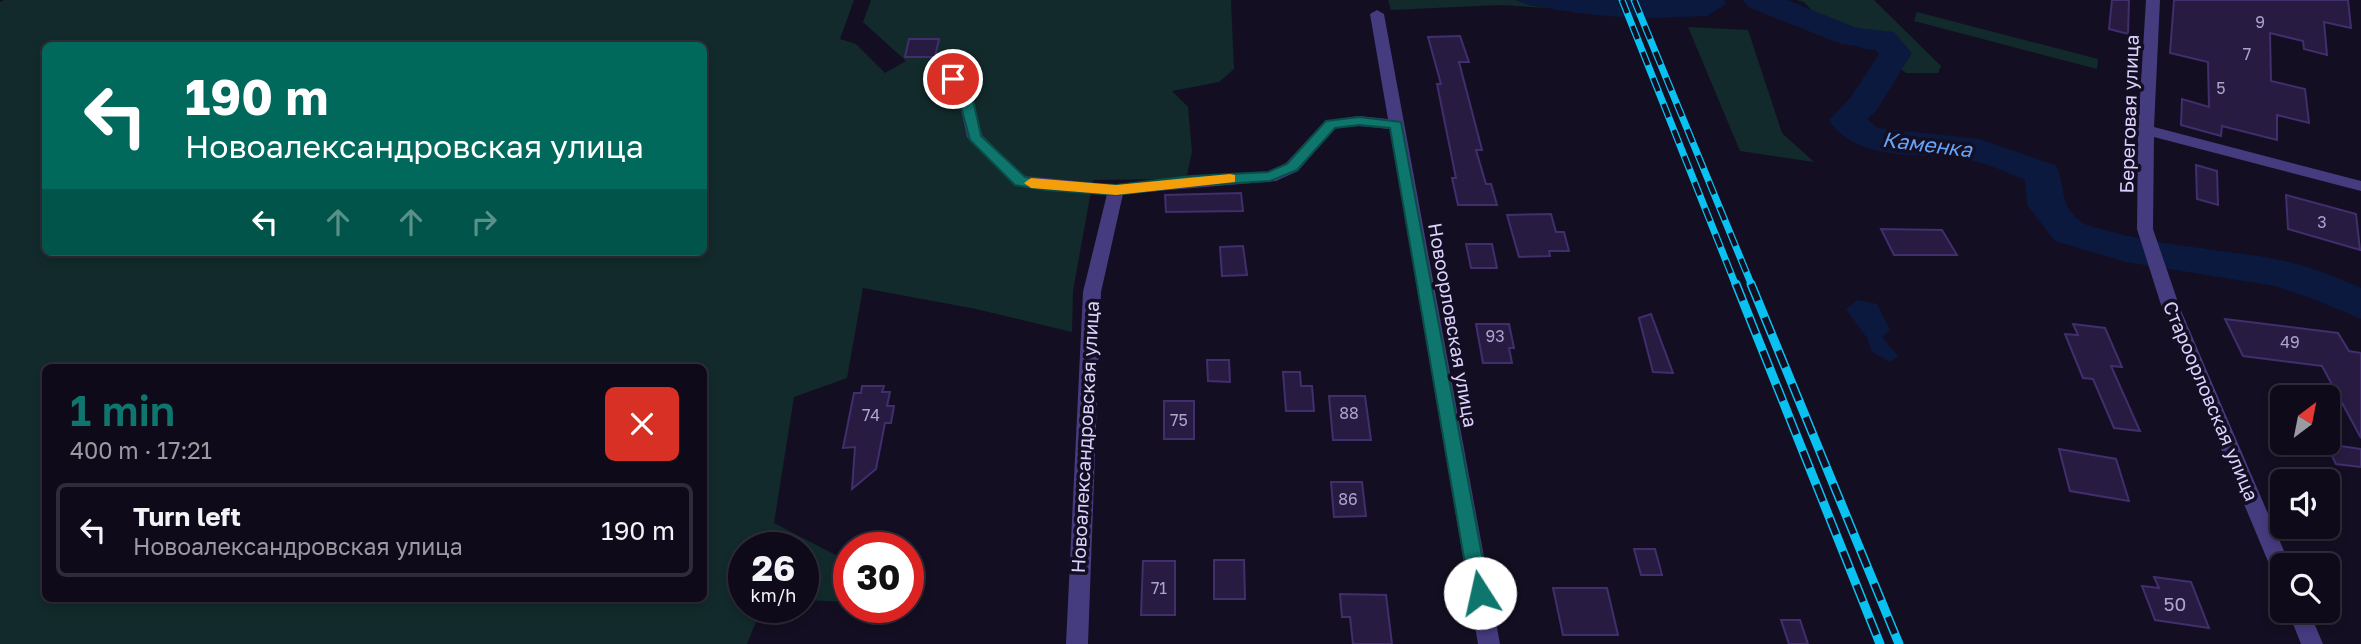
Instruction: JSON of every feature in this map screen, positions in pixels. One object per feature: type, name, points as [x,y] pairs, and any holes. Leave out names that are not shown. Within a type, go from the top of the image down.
[{"type":"street","name":"Береговая улица","points":[[2153,0],[2146,130],[2145,229],[2158,270]]},
{"type":"street","name":"Новоорловская улица","points":[[1377,14],[1489,644]]},
{"type":"street","points":[[953,79],[964,91],[975,137],[1020,181],[1116,190],[1191,181],[1270,177],[1292,167],[1331,124],[1359,121],[1396,125]]},
{"type":"street","points":[[2146,130],[2361,187]]},
{"type":"street","name":"Новоалександровская улица","points":[[1077,644],[1082,459],[1092,292],[1116,190]]},
{"type":"street","name":"Староорловская улица","points":[[2158,270],[2171,308],[2274,553]]},
{"type":"street","points":[[2304,623],[2312,644]]},
{"type":"green space","points":[[854,0],[840,39],[856,44],[885,73],[906,61],[863,22],[871,0],[1231,0],[1234,69],[1219,82],[1172,91],[1188,107],[1192,152],[1187,175],[1176,179],[1093,180],[1073,291],[1072,332],[976,309],[863,288],[847,378],[794,397],[774,523],[791,532],[728,532],[728,623],[756,623],[747,644],[0,644],[0,2]]},
{"type":"green space","points":[[1388,0],[1516,0],[1550,8],[1500,5],[1391,10]]},
{"type":"green space","points":[[1796,0],[1874,0],[1941,66],[1938,73],[1906,73],[1868,43],[1824,24],[1804,2]]},
{"type":"green space","points":[[1917,12],[2098,59],[2097,69],[1914,21]]},
{"type":"green space","points":[[1688,27],[1748,30],[1782,133],[1814,162],[1740,151]]},
{"type":"green space","points":[[819,546],[833,554],[833,601],[819,601]]},
{"type":"water","points":[[1516,0],[1593,0],[1628,3],[1632,9],[1612,9],[1606,13],[1529,5]]},
{"type":"water","points":[[1723,0],[1726,4],[1707,16],[1683,17],[1642,11],[1642,3]]},
{"type":"water","points":[[1774,0],[1883,39],[1896,53],[1866,49],[1831,39],[1799,22],[1741,1]]},
{"type":"water","points":[[1857,300],[1877,304],[1890,330],[1882,337],[1898,356],[1890,362],[1872,352],[1867,338],[1846,309]]},
{"type":"building","points":[[2112,0],[2129,0],[2128,34],[2109,29]]},
{"type":"building","points":[[2174,0],[2348,0],[2351,28],[2324,22],[2327,55],[2304,49],[2303,41],[2270,33],[2271,81],[2305,89],[2309,123],[2277,115],[2277,140],[2222,126],[2221,136],[2181,125],[2182,99],[2209,107],[2208,62],[2170,53]]},
{"type":"building","points":[[1460,36],[1469,62],[1459,62],[1482,150],[1476,150],[1486,184],[1491,184],[1497,205],[1458,205],[1452,178],[1456,178],[1437,84],[1441,84],[1428,37]]},
{"type":"building","points":[[909,39],[939,39],[935,57],[905,57]]},
{"type":"building","points":[[2196,165],[2217,171],[2218,205],[2197,199]]},
{"type":"building","points":[[1241,193],[1243,211],[1166,212],[1165,195]]},
{"type":"building","points":[[2286,195],[2356,214],[2360,250],[2288,229]]},
{"type":"building","points":[[1551,214],[1556,232],[1564,232],[1569,251],[1549,251],[1550,256],[1519,257],[1507,215]]},
{"type":"building","points":[[1881,229],[1942,230],[1957,255],[1894,255]]},
{"type":"building","points":[[1466,244],[1492,244],[1497,268],[1471,268]]},
{"type":"building","points":[[1243,246],[1247,275],[1222,276],[1220,247]]},
{"type":"building","points":[[1651,314],[1673,373],[1653,372],[1639,318]]},
{"type":"building","points":[[2225,319],[2338,333],[2349,351],[2361,353],[2361,438],[2340,399],[2340,385],[2332,385],[2322,366],[2243,356]]},
{"type":"building","points":[[1476,324],[1509,324],[1514,348],[1509,348],[1512,363],[1483,363]]},
{"type":"building","points":[[2073,324],[2105,328],[2122,367],[2111,366],[2140,431],[2114,428],[2093,379],[2083,378],[2065,334],[2078,335]]},
{"type":"building","points":[[1207,360],[1229,360],[1230,382],[1208,381]]},
{"type":"building","points":[[1283,372],[1300,372],[1301,386],[1312,386],[1314,411],[1286,411]]},
{"type":"building","points":[[862,386],[884,386],[882,392],[890,392],[887,406],[894,406],[891,423],[885,423],[876,469],[852,489],[855,447],[843,448],[854,393],[861,393]]},
{"type":"building","points":[[1329,396],[1365,396],[1371,440],[1333,440]]},
{"type":"building","points":[[1164,401],[1194,401],[1194,439],[1164,439]]},
{"type":"building","points":[[2340,446],[2361,449],[2361,467],[2336,464],[2332,455],[2340,455]]},
{"type":"building","points":[[2059,449],[2116,459],[2129,501],[2070,491]]},
{"type":"building","points":[[1331,482],[1362,482],[1366,516],[1334,517]]},
{"type":"building","points":[[1634,549],[1655,549],[1662,575],[1641,575]]},
{"type":"building","points":[[1214,560],[1244,560],[1245,599],[1214,599]]},
{"type":"building","points":[[1143,561],[1175,561],[1175,615],[1141,615]]},
{"type":"building","points":[[2154,577],[2191,582],[2209,628],[2155,620],[2142,586],[2159,588]]},
{"type":"building","points":[[1553,588],[1607,588],[1618,635],[1563,635]]},
{"type":"building","points":[[1340,594],[1386,595],[1392,644],[1353,644],[1350,617],[1342,617]]},
{"type":"building","points":[[1781,620],[1800,620],[1808,644],[1789,644]]},
{"type":"waterway","name":"Каменка","points":[[1554,0],[1610,7],[1656,8],[1678,7],[1709,0]]},
{"type":"waterway","name":"Каменка","points":[[1759,0],[1852,37],[1883,39],[1896,53],[1864,104],[1846,120],[1869,138],[1979,150],[2042,173],[2045,205],[2068,232],[2126,249],[2277,273],[2325,288],[2361,305]]},
{"type":"railway","points":[[1622,0],[1736,286]]},
{"type":"railway","points":[[1634,0],[1752,286]]},
{"type":"railway","points":[[1736,284],[1880,644]]},
{"type":"railway","points":[[1751,284],[1899,644]]},
{"type":"slow traffic","points":[[1031,183],[1116,190],[1230,179]]},
{"type":"route","points":[[953,79],[964,91],[975,137],[1020,181],[1046,186],[1116,190],[1191,181],[1270,177],[1292,167],[1331,124],[1359,121],[1396,125],[1480,593]]}]
